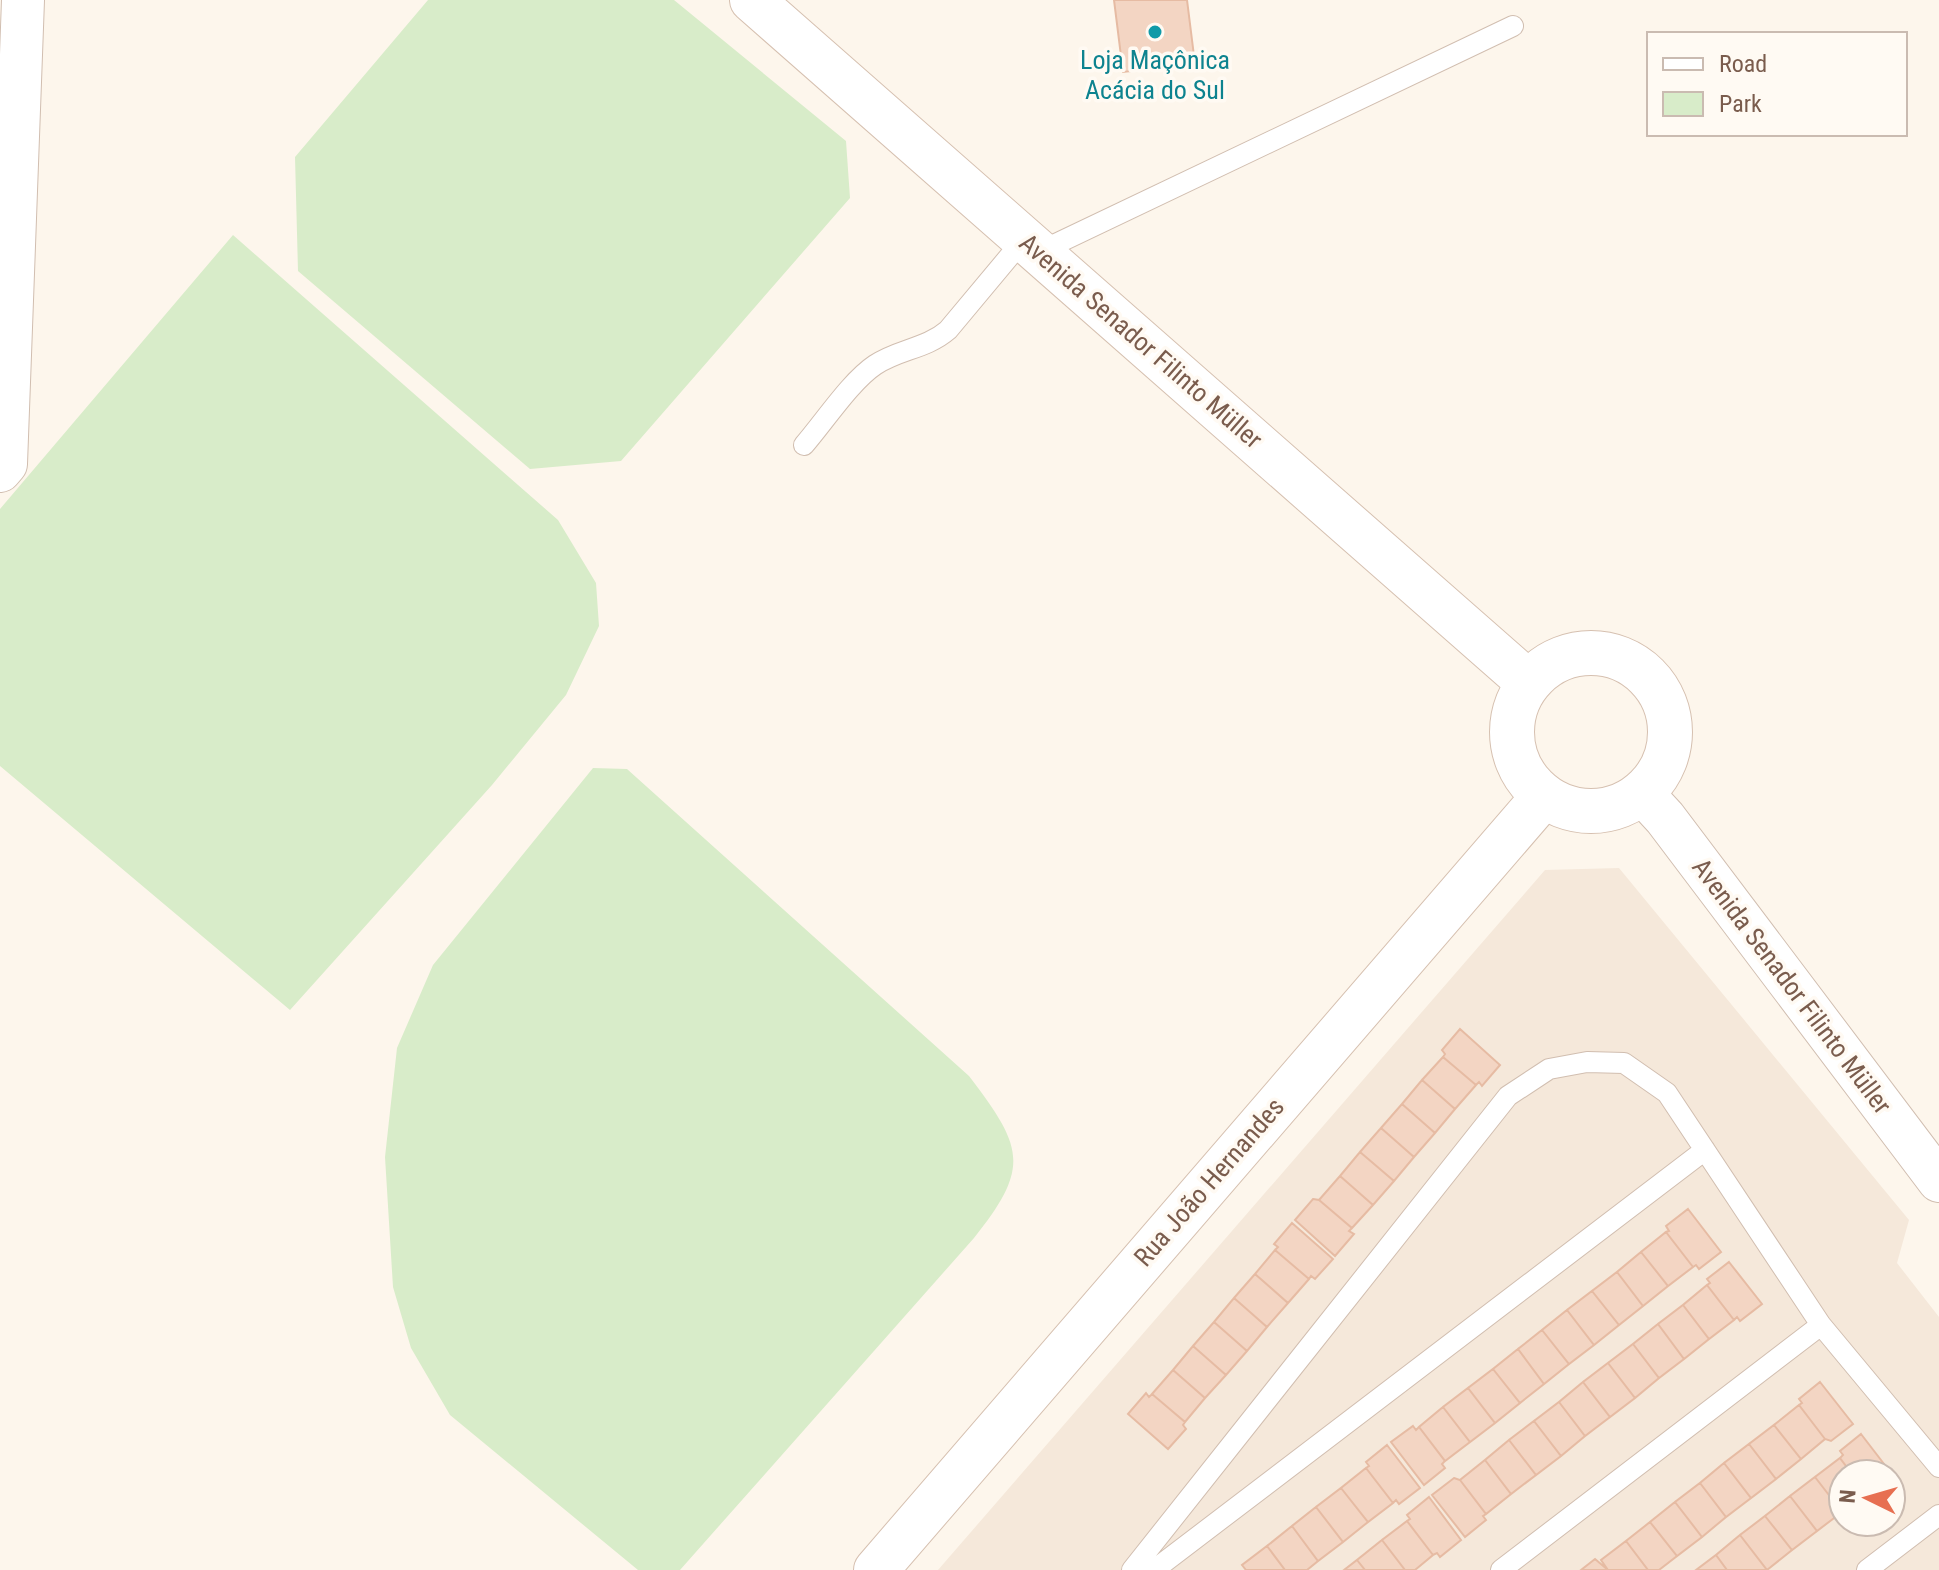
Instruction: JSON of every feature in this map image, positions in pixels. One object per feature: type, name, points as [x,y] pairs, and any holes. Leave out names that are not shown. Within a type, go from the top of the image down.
[{"type":"street","points":[[0,471],[6,464],[23,0]]},
{"type":"street","name":"Avenida Senador Filinto Müller","points":[[752,0],[1529,683]]},
{"type":"street","points":[[1599,653],[1625,660],[1647,675],[1662,696],[1670,721],[1669,748],[1660,773],[1642,793],[1620,807],[1593,812],[1567,808],[1544,796],[1526,778],[1516,755],[1512,730],[1517,705],[1529,683],[1548,665],[1573,655],[1599,653]]},
{"type":"street","name":"Avenida Senador Filinto Müller","points":[[1642,793],[1665,818],[1939,1181]]},
{"type":"street","name":"Rua João Hernandes","points":[[876,1570],[1544,796]]},
{"type":"lane","points":[[804,445],[870,368],[890,356],[933,342],[1032,245],[1513,26]]},
{"type":"lane","points":[[1132,1570],[1508,1096],[1549,1069],[1587,1062],[1624,1063],[1667,1093],[1821,1325],[1939,1467]]},
{"type":"lane","points":[[1154,1570],[1705,1150]]},
{"type":"lane","points":[[1501,1570],[1821,1325]]},
{"type":"lane","points":[[1867,1570],[1939,1515]]},
{"type":"shaded area","points":[[1619,868],[1909,1220],[1897,1263],[1939,1317],[1939,1570],[938,1570],[1545,870]]},
{"type":"green space","points":[[428,0],[674,0],[846,141],[850,198],[621,461],[530,469],[298,271],[295,157]]},
{"type":"green space","points":[[233,235],[558,520],[596,583],[599,626],[566,695],[492,785],[290,1010],[0,766],[0,509]]},
{"type":"green space","points":[[593,768],[627,769],[969,1076],[1000,1121],[1013,1156],[1012,1174],[1005,1192],[974,1238],[680,1570],[638,1570],[450,1415],[411,1348],[393,1287],[385,1157],[397,1048],[433,965]]},
{"type":"building","name":"Loja Maçônica Acácia do Sul","points":[[1114,0],[1187,0],[1195,64],[1123,72]]},
{"type":"building","points":[[1460,1029],[1500,1065],[1482,1086],[1479,1082],[1476,1085],[1443,1057],[1445,1054],[1442,1050]]},
{"type":"building","points":[[1443,1057],[1476,1085],[1455,1109],[1422,1080]]},
{"type":"building","points":[[1422,1080],[1455,1109],[1435,1133],[1402,1104]]},
{"type":"building","points":[[1402,1104],[1435,1133],[1414,1157],[1381,1128]]},
{"type":"building","points":[[1381,1128],[1414,1157],[1394,1181],[1360,1152]]},
{"type":"building","points":[[1360,1152],[1394,1181],[1373,1205],[1340,1176]]},
{"type":"building","points":[[1340,1176],[1373,1205],[1352,1228],[1319,1200]]},
{"type":"building","points":[[1313,1199],[1319,1200],[1352,1228],[1349,1231],[1354,1234],[1335,1256],[1295,1220]]},
{"type":"building","points":[[1688,1209],[1721,1252],[1699,1269],[1696,1265],[1693,1267],[1666,1232],[1669,1231],[1666,1226]]},
{"type":"building","points":[[1292,1223],[1333,1259],[1315,1279],[1311,1276],[1309,1279],[1275,1250],[1278,1247],[1274,1244]]},
{"type":"building","points":[[1666,1232],[1693,1267],[1668,1286],[1641,1252]]},
{"type":"building","points":[[1275,1250],[1309,1279],[1288,1303],[1255,1274]]},
{"type":"building","points":[[1641,1252],[1668,1286],[1643,1306],[1617,1272]]},
{"type":"building","points":[[1729,1262],[1762,1304],[1740,1321],[1737,1317],[1734,1320],[1707,1285],[1710,1283],[1707,1279]]},
{"type":"building","points":[[1617,1272],[1643,1306],[1619,1325],[1592,1291]]},
{"type":"building","points":[[1255,1274],[1288,1303],[1267,1327],[1234,1298]]},
{"type":"building","points":[[1707,1285],[1734,1320],[1709,1339],[1683,1305]]},
{"type":"building","points":[[1592,1291],[1619,1325],[1594,1345],[1567,1310]]},
{"type":"building","points":[[1234,1298],[1267,1327],[1247,1351],[1214,1322]]},
{"type":"building","points":[[1683,1305],[1709,1339],[1684,1359],[1658,1324]]},
{"type":"building","points":[[1567,1310],[1594,1345],[1569,1364],[1542,1330]]},
{"type":"building","points":[[1214,1322],[1247,1351],[1226,1375],[1193,1346]]},
{"type":"building","points":[[1658,1324],[1684,1359],[1659,1378],[1633,1344]]},
{"type":"building","points":[[1542,1330],[1569,1364],[1544,1384],[1518,1349]]},
{"type":"building","points":[[1633,1344],[1659,1378],[1635,1398],[1608,1363]]},
{"type":"building","points":[[1193,1346],[1226,1375],[1205,1398],[1173,1370]]},
{"type":"building","points":[[1518,1349],[1544,1384],[1520,1403],[1493,1369]]},
{"type":"building","points":[[1608,1363],[1635,1398],[1610,1417],[1583,1382]]},
{"type":"building","points":[[1493,1369],[1520,1403],[1495,1423],[1468,1388]]},
{"type":"building","points":[[1173,1370],[1205,1398],[1185,1422],[1152,1394]]},
{"type":"building","points":[[1583,1382],[1610,1417],[1585,1436],[1559,1402]]},
{"type":"building","points":[[1820,1382],[1853,1424],[1831,1441],[1825,1439],[1799,1405],[1802,1403],[1799,1399]]},
{"type":"building","points":[[1468,1388],[1495,1423],[1470,1442],[1443,1407]]},
{"type":"building","points":[[1146,1393],[1149,1397],[1152,1394],[1185,1422],[1183,1425],[1186,1429],[1168,1449],[1128,1414]]},
{"type":"building","points":[[1559,1402],[1585,1436],[1561,1456],[1534,1421]]},
{"type":"building","points":[[1799,1405],[1825,1439],[1801,1459],[1774,1425]]},
{"type":"building","points":[[1443,1407],[1470,1442],[1445,1461],[1419,1427]]},
{"type":"building","points":[[1534,1421],[1561,1456],[1536,1475],[1509,1440]]},
{"type":"building","points":[[1774,1425],[1801,1459],[1776,1479],[1749,1444]]},
{"type":"building","points":[[1413,1426],[1416,1430],[1419,1427],[1445,1461],[1442,1464],[1445,1468],[1424,1485],[1391,1442]]},
{"type":"building","points":[[1861,1434],[1879,1458],[1840,1458],[1843,1455],[1840,1451]]},
{"type":"building","points":[[1509,1440],[1536,1475],[1511,1494],[1485,1460]]},
{"type":"building","points":[[1749,1444],[1776,1479],[1751,1498],[1724,1463]]},
{"type":"building","points":[[1387,1445],[1420,1488],[1399,1504],[1396,1500],[1393,1503],[1366,1468],[1369,1466],[1366,1462]]},
{"type":"building","points":[[1485,1460],[1511,1494],[1486,1514],[1460,1480]]},
{"type":"building","points":[[1724,1463],[1751,1498],[1726,1517],[1700,1483]]},
{"type":"building","points":[[1366,1468],[1393,1503],[1368,1522],[1341,1488]]},
{"type":"building","points":[[1827,1468],[1827,1493],[1815,1477]]},
{"type":"building","points":[[1815,1477],[1827,1493],[1827,1523],[1817,1531],[1790,1496]]},
{"type":"building","points":[[1454,1478],[1460,1480],[1486,1514],[1483,1516],[1486,1520],[1465,1537],[1432,1495]]},
{"type":"building","points":[[1700,1483],[1726,1517],[1702,1537],[1675,1502]]},
{"type":"building","points":[[1341,1488],[1368,1522],[1343,1542],[1316,1507]]},
{"type":"building","points":[[1790,1496],[1817,1531],[1792,1550],[1765,1516]]},
{"type":"building","points":[[1429,1497],[1461,1540],[1440,1557],[1437,1553],[1433,1555],[1407,1521],[1410,1519],[1407,1515]]},
{"type":"building","points":[[1675,1502],[1702,1537],[1677,1556],[1650,1522]]},
{"type":"building","points":[[1316,1507],[1343,1542],[1318,1561],[1292,1526]]},
{"type":"building","points":[[1765,1516],[1792,1550],[1767,1570],[1740,1535]]},
{"type":"building","points":[[1407,1521],[1433,1555],[1415,1570],[1405,1570],[1382,1540]]},
{"type":"building","points":[[1650,1522],[1677,1556],[1659,1570],[1648,1570],[1626,1541]]},
{"type":"building","points":[[1292,1526],[1318,1561],[1307,1570],[1285,1570],[1267,1546]]},
{"type":"building","points":[[1740,1535],[1767,1570],[1727,1570],[1716,1555]]},
{"type":"building","points":[[1382,1540],[1405,1570],[1365,1570],[1357,1560]]},
{"type":"building","points":[[1626,1541],[1648,1570],[1608,1570],[1601,1560]]},
{"type":"building","points":[[1267,1546],[1285,1570],[1246,1570],[1242,1565]]},
{"type":"building","points":[[1716,1555],[1727,1570],[1696,1570]]},
{"type":"building","points":[[1595,1559],[1608,1570],[1581,1570]]},
{"type":"building","points":[[1357,1560],[1365,1570],[1344,1570]]},
{"type":"place","name":"Loja Maçônica Acácia do Sul","points":[[1155,32]]}]
